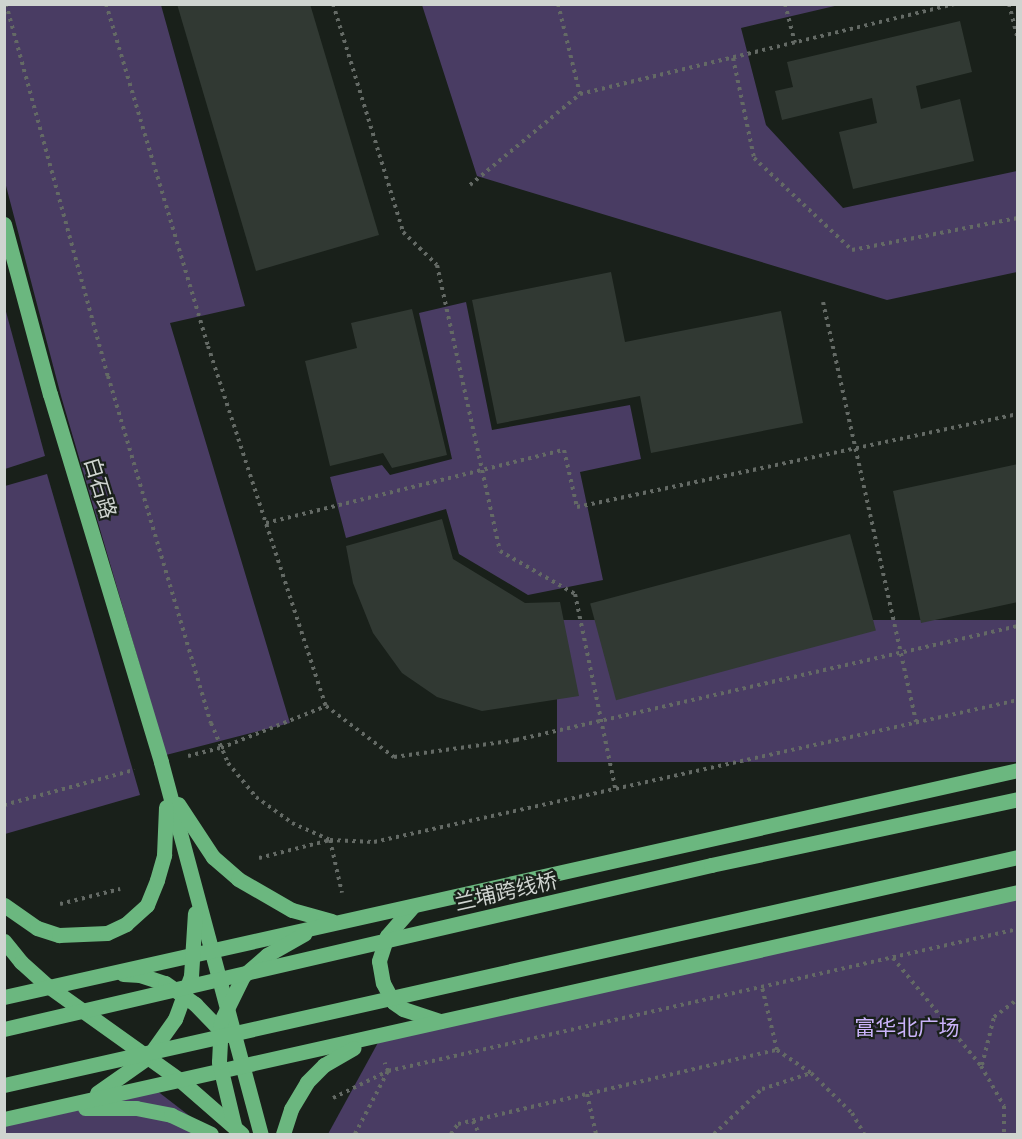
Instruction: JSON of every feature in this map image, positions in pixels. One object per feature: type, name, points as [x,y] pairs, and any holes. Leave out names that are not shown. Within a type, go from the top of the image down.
[{"type":"main road","name":"白石路","points":[[4,224],[50,394],[161,762]]},
{"type":"main road","points":[[161,762],[261,1134]]},
{"type":"main road","points":[[4,905],[37,928],[59,935],[107,933],[126,924],[147,905],[164,855],[167,830],[161,762]]},
{"type":"main road","points":[[161,762],[187,821],[213,857],[260,895],[292,910],[335,921]]},
{"type":"main road","points":[[4,996],[1017,770]]},
{"type":"main road","name":"兰埔跨线桥","points":[[4,1029],[711,866],[1017,799]]},
{"type":"main road","points":[[4,1084],[1017,857]]},
{"type":"main road","points":[[78,1102],[107,1089],[148,1057],[162,1041],[185,997],[194,953],[193,883]]},
{"type":"main road","points":[[4,1119],[379,1037],[1017,892]]},
{"type":"main road","points":[[421,902],[405,911],[387,936],[380,961],[383,983],[393,1002],[403,1009],[429,1019],[450,1021]]},
{"type":"main road","points":[[238,1130],[221,1071],[220,1029],[226,1006],[243,975],[267,955],[335,921]]},
{"type":"main road","points":[[4,940],[21,962],[48,987],[180,1080],[238,1130]]},
{"type":"main road","points":[[105,974],[140,975],[165,983],[185,997],[220,1029],[243,1066]]},
{"type":"main road","points":[[283,1134],[291,1109],[324,1065],[379,1037]]},
{"type":"main road","points":[[34,1112],[136,1108],[171,1115],[211,1134]]},
{"type":"path","points":[[6,4],[108,376],[211,723],[228,763],[256,797],[292,823],[330,840],[374,842],[1017,700]]},
{"type":"path","points":[[106,4],[266,523],[326,706],[394,757],[516,740],[1017,626]]},
{"type":"path","points":[[333,4],[404,232],[437,265],[500,551],[574,594],[615,788]]},
{"type":"path","points":[[558,4],[580,94]]},
{"type":"path","points":[[785,4],[795,43]]},
{"type":"path","points":[[1009,4],[1017,41]]},
{"type":"path","points":[[470,185],[580,94],[953,5]]},
{"type":"path","points":[[733,58],[754,158],[852,250],[1017,218]]},
{"type":"path","points":[[823,302],[916,722]]},
{"type":"path","points":[[266,523],[564,450],[577,507],[1017,414]]},
{"type":"path","points":[[291,1109],[341,1096],[388,1071],[1017,929]]},
{"type":"path","points":[[893,957],[981,1066],[1004,1106],[1004,1134]]},
{"type":"path","points":[[762,987],[777,1050],[811,1073],[852,1113],[864,1134]]},
{"type":"path","points":[[981,1066],[994,1017],[1017,999]]},
{"type":"path","points":[[451,1134],[458,1124],[473,1120],[777,1050]]},
{"type":"path","points":[[355,1134],[388,1071]]},
{"type":"path","points":[[714,1134],[762,1089],[811,1073]]},
{"type":"path","points":[[587,1094],[596,1134]]},
{"type":"path","points":[[473,1120],[479,1134]]},
{"type":"green space","points":[[4,5],[161,5],[245,306],[170,323],[290,723],[166,755],[61,396],[5,182]]},
{"type":"green space","points":[[422,5],[839,5],[741,28],[766,125],[843,208],[1017,171],[1017,272],[887,300],[477,176]]},
{"type":"green space","points":[[466,302],[492,430],[630,405],[641,459],[580,472],[603,580],[528,595],[459,554],[446,509],[346,538],[330,477],[382,465],[390,475],[452,459],[419,313]]},
{"type":"green space","points":[[5,308],[45,456],[4,469]]},
{"type":"green space","points":[[47,474],[140,795],[5,834],[5,486]]},
{"type":"green space","points":[[557,620],[1017,620],[1017,762],[557,762]]},
{"type":"green space","name":"富华北广场","points":[[1017,894],[1017,1134],[328,1134],[380,1039]]},
{"type":"green space","points":[[152,1087],[213,1134],[5,1134],[4,1120]]},
{"type":"building","points":[[177,4],[310,4],[379,235],[256,271]]},
{"type":"building","points":[[960,21],[972,72],[916,86],[921,109],[960,99],[974,161],[853,189],[839,132],[877,123],[872,98],[782,120],[775,91],[793,87],[787,62]]},
{"type":"building","points":[[611,272],[625,342],[781,311],[803,423],[651,453],[640,396],[497,424],[472,300]]},
{"type":"building","points":[[412,309],[447,455],[392,468],[383,453],[330,466],[305,361],[357,348],[351,323]]},
{"type":"building","points":[[1018,464],[1018,602],[921,623],[893,491]]},
{"type":"building","points":[[442,519],[453,559],[525,603],[560,602],[579,696],[482,711],[437,697],[402,673],[373,633],[353,583],[346,546]]},
{"type":"building","points":[[850,534],[876,631],[616,700],[590,604]]}]
